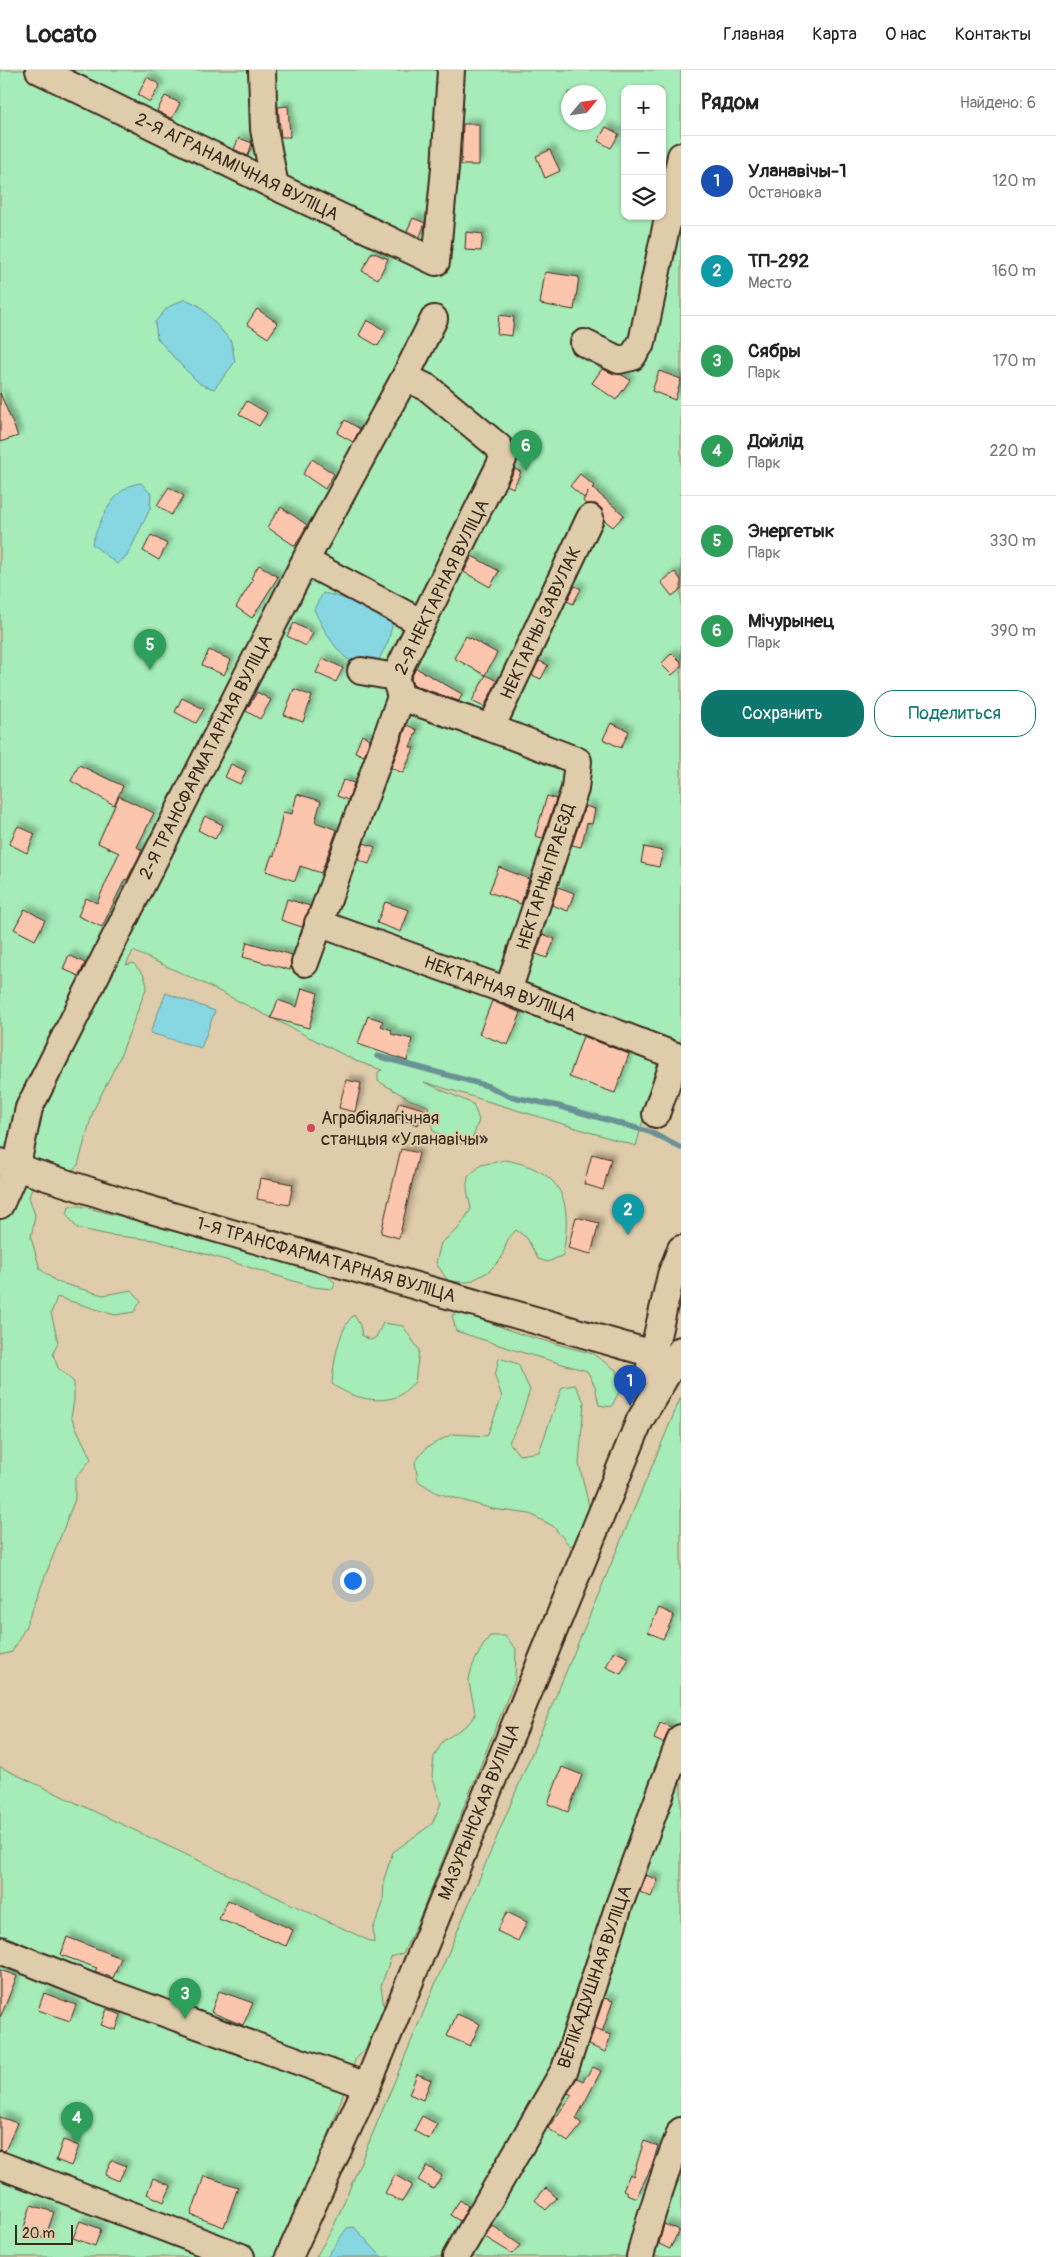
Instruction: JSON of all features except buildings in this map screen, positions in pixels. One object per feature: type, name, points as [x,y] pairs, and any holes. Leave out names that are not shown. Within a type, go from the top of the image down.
[{"type":"street","name":"2-Я АГРАНАМІЧНАЯ ВУЛІЦА","points":[[39,70],[275,186],[436,262],[445,168],[450,70]]},
{"type":"street","points":[[262,70],[264,130],[275,186]]},
{"type":"street","points":[[584,343],[619,360],[632,357],[642,342],[681,156]]},
{"type":"street","name":"2-Я ТРАНСФАРМАТАРНАЯ ВУЛІЦА","points":[[0,1205],[8,1165],[29,1108],[305,561],[405,377],[434,319]]},
{"type":"street","name":"2-Я НЕКТАРНАЯ ВУЛІЦА","points":[[305,963],[398,687],[422,623],[503,459],[499,447],[485,435],[428,388],[405,377]]},
{"type":"street","name":"НЕКТАРНЫ ЗАВУЛАК","points":[[491,728],[590,518]]},
{"type":"street","points":[[305,561],[422,623]]},
{"type":"street","points":[[361,671],[491,728]]},
{"type":"street","name":"НЕКТАРНЫ ПРАЕЗД","points":[[491,728],[578,761],[575,789],[508,992]]},
{"type":"street","name":"НЕКТАРНАЯ ВУЛІЦА","points":[[318,923],[679,1057]]},
{"type":"street","points":[[656,1114],[679,1057]]},
{"type":"street","name":"1-Я ТРАНСФАРМАТАРНАЯ ВУЛІЦА","points":[[8,1165],[134,1206],[671,1360]]},
{"type":"street","name":"МАЗУРЫНСКАЯ ВУЛІЦА","points":[[289,2257],[367,2086],[640,1420],[671,1360],[671,1275],[681,1249]]},
{"type":"street","name":"ВЕЛІКАДУШНАЯ ВУЛІЦА","points":[[456,2257],[565,2069],[618,1908],[681,1738]]},
{"type":"street","points":[[0,1950],[92,1987],[367,2086]]},
{"type":"street","points":[[640,2257],[660,2187],[681,2131]]},
{"type":"street","points":[[0,2165],[241,2257]]},
{"type":"green space","points":[[0,70],[681,70],[681,1048],[664,1041],[636,1146],[424,1082],[473,1104],[479,1120],[473,1137],[461,1144],[433,1131],[428,1106],[411,1100],[378,1081],[378,1072],[382,1070],[356,1061],[201,982],[133,951],[126,965],[133,963],[144,975],[147,986],[120,1057],[93,1111],[78,1165],[64,1178],[40,1166],[29,1197],[35,1215],[31,1238],[40,1269],[57,1282],[103,1295],[132,1290],[141,1301],[134,1312],[115,1315],[57,1297],[51,1313],[58,1342],[53,1354],[58,1368],[74,1382],[74,1400],[71,1417],[91,1459],[75,1479],[75,1499],[25,1628],[12,1652],[0,1655]]},
{"type":"green space","points":[[506,1160],[526,1165],[541,1172],[552,1181],[560,1192],[566,1219],[563,1255],[548,1262],[538,1259],[527,1238],[516,1230],[508,1239],[501,1259],[488,1272],[469,1282],[448,1281],[436,1263],[441,1243],[459,1228],[471,1209],[467,1189],[468,1177],[481,1165]]},
{"type":"green space","points":[[69,1206],[80,1206],[319,1267],[335,1283],[333,1289],[313,1287],[154,1240],[109,1235],[77,1228],[67,1215]]},
{"type":"green space","points":[[461,1312],[520,1334],[593,1354],[616,1370],[619,1392],[611,1407],[599,1405],[595,1386],[587,1371],[456,1331],[452,1315]]},
{"type":"green space","points":[[354,1315],[360,1325],[362,1336],[371,1340],[376,1337],[383,1323],[403,1326],[419,1350],[415,1382],[398,1396],[380,1400],[363,1398],[339,1389],[332,1384],[335,1357],[341,1337],[344,1328]]},
{"type":"green space","points":[[499,1358],[518,1364],[530,1390],[519,1423],[509,1442],[519,1455],[539,1452],[562,1387],[575,1385],[584,1402],[579,1464],[591,1514],[583,1540],[570,1546],[553,1526],[530,1514],[493,1509],[437,1493],[418,1481],[415,1462],[426,1448],[452,1434],[487,1436],[502,1397],[495,1376]]},
{"type":"green space","points":[[681,1397],[681,2257],[316,2257],[334,2226]]},
{"type":"green space","points":[[490,1636],[505,1636],[516,1649],[515,1679],[418,1922],[403,1953],[391,1957],[381,1986],[384,2008],[366,2048],[355,2060],[306,2200],[276,2257],[0,2257],[0,1767],[374,1943],[373,1929],[383,1904],[384,1879],[393,1852],[432,1824],[441,1803],[432,1775],[434,1757],[443,1741],[467,1725],[475,1716],[469,1680],[477,1657]]},
{"type":"water","points":[[185,299],[200,306],[231,341],[235,362],[214,389],[200,384],[157,338],[155,322],[168,307]]},
{"type":"water","points":[[141,483],[151,494],[150,509],[127,556],[117,564],[92,544],[103,516],[115,497],[131,485]]},
{"type":"water","points":[[323,593],[360,604],[393,622],[388,642],[378,661],[354,662],[348,660],[337,648],[325,631],[314,609]]},
{"type":"water","points":[[166,993],[215,1011],[201,1048],[150,1033]]},
{"type":"water","points":[[354,2227],[382,2257],[327,2257],[347,2228]]},
{"type":"waterway","points":[[377,1056],[488,1086],[509,1096],[558,1106],[650,1132],[681,1148]]},
{"type":"place","name":"Мічурынец","points":[[526,471]]},
{"type":"place","name":"Энергетык","points":[[150,670]]},
{"type":"place","name":"Аграбіялагічная станцыя «Уланавічы»","points":[[311,1128]]},
{"type":"place","name":"ТП-292","points":[[628,1235]]},
{"type":"place","name":"Уланавічы-1","points":[[630,1406]]},
{"type":"place","name":"Сябры","points":[[185,2019]]},
{"type":"place","name":"Дойлід","points":[[77,2143]]}]
